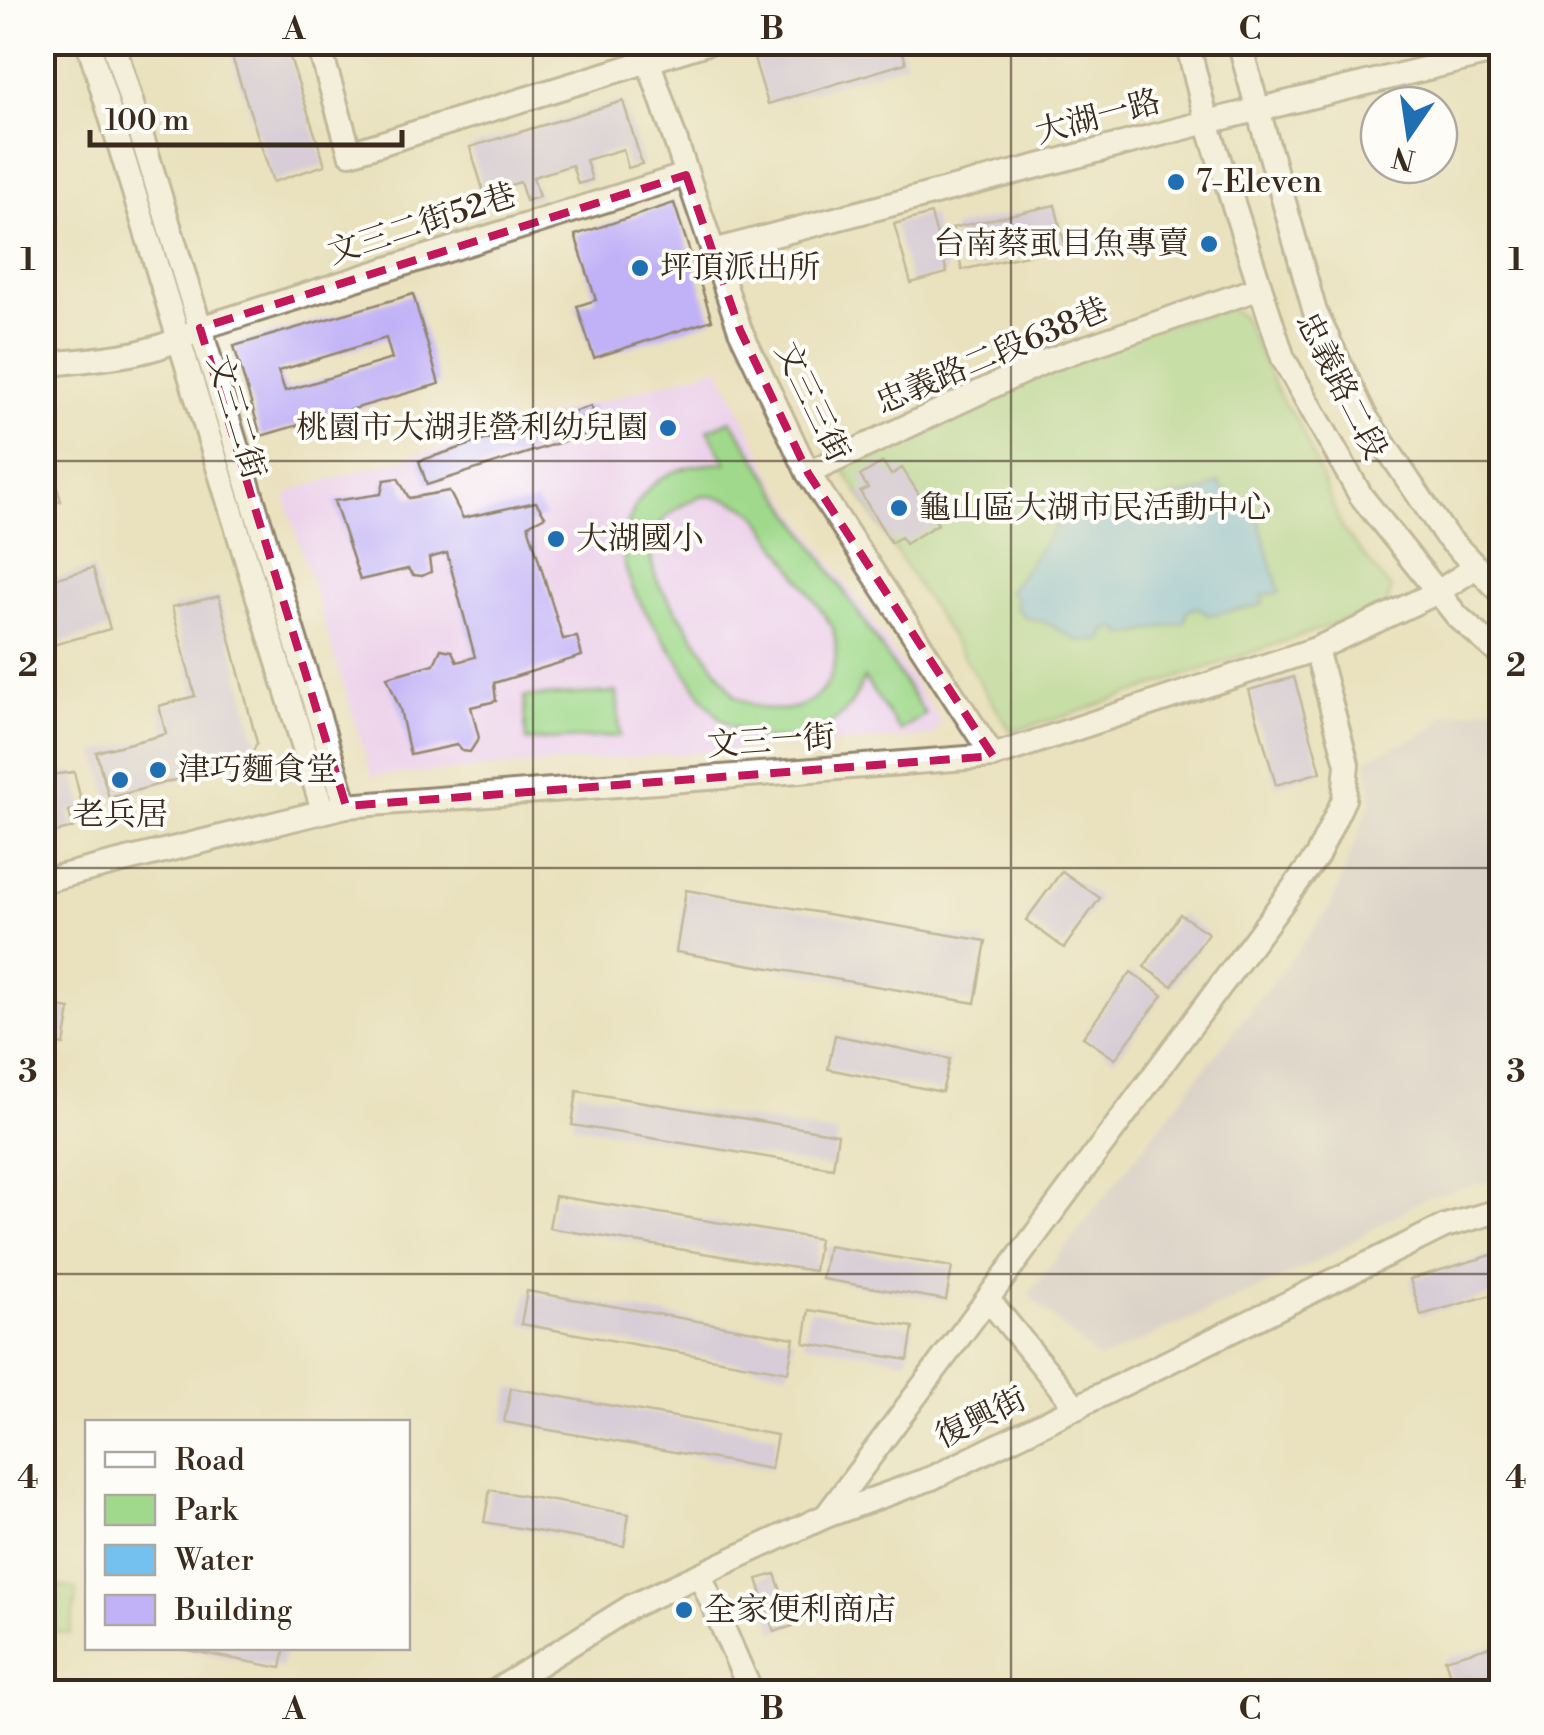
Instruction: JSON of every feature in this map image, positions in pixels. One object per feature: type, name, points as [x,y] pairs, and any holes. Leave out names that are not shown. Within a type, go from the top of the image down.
[{"type":"street","name":"文三二街","points":[[88,42],[180,342],[335,808]]},
{"type":"street","name":"文三二街","points":[[113,42],[200,328],[335,808]]},
{"type":"street","points":[[318,42],[350,153],[645,51],[710,42]]},
{"type":"street","name":"忠義路二段","points":[[1188,42],[1206,122],[1283,358],[1361,496],[1457,616],[1502,656]]},
{"type":"street","name":"忠義路二段","points":[[1239,42],[1323,330],[1365,416],[1446,536],[1502,593]]},
{"type":"street","name":"大湖一路","points":[[713,251],[1206,122],[1502,50]]},
{"type":"street","name":"文三三街","points":[[645,51],[740,330],[808,473],[993,756]]},
{"type":"street","name":"文三二街52巷","points":[[180,342],[200,328],[686,175]]},
{"type":"street","name":"忠義路二段638巷","points":[[808,473],[1046,361],[1260,288]]},
{"type":"street","points":[[42,365],[146,351],[180,342]]},
{"type":"street","name":"文三一街","points":[[42,881],[335,808],[993,756],[1316,649],[1438,592],[1476,567]]},
{"type":"street","points":[[826,1516],[1318,856],[1344,799],[1347,764],[1316,649]]},
{"type":"street","name":"復興街","points":[[494,1692],[632,1606],[826,1516],[932,1478],[1445,1226],[1502,1210]]},
{"type":"street","points":[[988,1299],[1077,1408]]},
{"type":"street","points":[[700,1574],[751,1692]]},
{"type":"highlighted area","points":[[686,175],[740,330],[808,473],[993,756],[346,806],[200,328]]},
{"type":"shaded area","name":"大湖國小","points":[[720,367],[775,481],[941,722],[933,736],[372,776],[286,500],[291,491]]},
{"type":"shaded area","points":[[1501,705],[1501,1179],[1426,1198],[1309,1266],[1099,1360],[1028,1295],[1330,908],[1372,799],[1367,758],[1425,734],[1445,715]]},
{"type":"green space","points":[[1229,308],[1242,316],[1284,404],[1298,421],[1343,530],[1391,589],[1387,606],[1060,718],[1011,731],[838,461],[1121,336]]},
{"type":"green space","points":[[731,420],[925,714],[900,731],[864,678],[850,705],[821,729],[804,736],[766,739],[731,726],[704,700],[636,594],[627,573],[624,545],[630,518],[655,483],[681,469],[726,463],[708,430]],"holes":[[[704,496],[732,501],[758,516],[833,628],[836,651],[832,672],[824,688],[795,708],[756,706],[735,696],[659,585],[651,554],[657,529],[676,509]]]},
{"type":"green space","points":[[617,692],[620,736],[526,741],[524,697]]},
{"type":"green space","points":[[42,1584],[77,1589],[70,1634],[43,1630]]},
{"type":"water","points":[[1218,482],[1257,515],[1280,593],[1263,595],[1263,603],[1257,606],[1208,615],[1198,607],[1187,611],[1185,622],[1125,636],[1117,628],[1106,631],[1103,641],[1076,640],[1049,624],[1025,617],[1016,608],[1016,598],[1009,591],[1063,517],[1121,513],[1132,504],[1204,491]]},
{"type":"building","points":[[268,42],[285,42],[325,165],[273,182],[231,54]]},
{"type":"building","points":[[794,42],[900,42],[906,63],[768,104],[753,55]]},
{"type":"building","points":[[623,101],[642,164],[628,168],[623,149],[586,160],[592,180],[578,184],[572,165],[533,177],[539,197],[526,201],[520,182],[484,193],[470,147]]},
{"type":"building","name":"坪頂派出所","points":[[674,203],[712,320],[594,358],[577,306],[596,300],[575,235]]},
{"type":"building","points":[[1055,205],[1065,246],[962,270],[952,228]]},
{"type":"building","points":[[931,214],[947,273],[911,283],[894,224]]},
{"type":"building","points":[[413,294],[439,384],[261,436],[234,346]],"holes":[[[386,338],[392,359],[285,391],[278,371]]]},
{"type":"building","points":[[591,406],[599,430],[427,485],[419,461]]},
{"type":"building","points":[[46,450],[61,501],[42,506],[42,451]]},
{"type":"building","name":"龜山區大湖市民活動中心","points":[[883,462],[891,475],[902,468],[938,524],[905,544],[901,537],[891,543],[860,492],[868,488],[860,476]]},
{"type":"building","points":[[398,478],[409,498],[449,491],[463,518],[536,502],[545,516],[528,525],[563,639],[577,637],[582,656],[494,683],[496,701],[471,707],[479,738],[470,752],[457,745],[410,755],[400,709],[387,677],[434,664],[441,649],[452,651],[457,662],[475,657],[447,553],[429,558],[431,572],[422,576],[413,575],[408,569],[360,580],[334,501],[381,494],[384,480]]},
{"type":"building","points":[[93,568],[110,629],[53,645],[42,610],[42,582]]},
{"type":"building","points":[[219,596],[257,743],[249,760],[109,798],[96,752],[166,734],[159,706],[195,696],[172,607]]},
{"type":"building","points":[[1294,677],[1321,772],[1276,785],[1249,690]]},
{"type":"building","points":[[74,772],[83,808],[69,811],[73,828],[45,835],[42,776]]},
{"type":"building","points":[[1062,871],[1100,898],[1064,948],[1026,920]]},
{"type":"building","points":[[686,890],[986,941],[975,1003],[676,952]]},
{"type":"building","points":[[1180,914],[1208,933],[1172,986],[1144,967]]},
{"type":"building","points":[[1131,972],[1163,995],[1115,1059],[1083,1037]]},
{"type":"building","points":[[42,1004],[70,1009],[64,1045],[47,1042],[44,1057]]},
{"type":"building","points":[[835,1035],[950,1059],[942,1092],[828,1069]]},
{"type":"building","points":[[577,1091],[838,1134],[833,1168],[572,1125]]},
{"type":"building","points":[[42,1112],[51,1114],[47,1140],[42,1140]]},
{"type":"building","points":[[555,1196],[819,1239],[814,1271],[549,1228]]},
{"type":"building","points":[[828,1246],[952,1267],[946,1300],[822,1279]]},
{"type":"building","points":[[1502,1252],[1502,1292],[1421,1315],[1410,1279]]},
{"type":"building","points":[[527,1291],[794,1338],[788,1372],[521,1324]]},
{"type":"building","points":[[809,1310],[913,1327],[908,1360],[804,1343]]},
{"type":"building","points":[[511,1388],[777,1435],[771,1469],[504,1422]]},
{"type":"building","points":[[490,1490],[629,1514],[624,1546],[484,1522]]},
{"type":"building","points":[[775,1574],[793,1626],[774,1632],[757,1579]]},
{"type":"building","points":[[1498,1644],[1502,1692],[1455,1692],[1445,1659]]},
{"type":"building","points":[[186,1650],[285,1650],[281,1668]]},
{"type":"place","name":"7-Eleven","points":[[1176,182]]},
{"type":"place","name":"台南蔡虱目魚專賣","points":[[1209,244]]},
{"type":"place","name":"坪頂派出所","points":[[640,268]]},
{"type":"place","name":"桃園市大湖非營利幼兒園","points":[[668,428]]},
{"type":"place","name":"龜山區大湖市民活動中心","points":[[899,508]]},
{"type":"place","name":"大湖國小","points":[[556,539]]},
{"type":"place","name":"津巧麵食堂","points":[[158,770]]},
{"type":"place","name":"老兵居","points":[[120,780]]},
{"type":"place","name":"全家便利商店","points":[[684,1610]]}]
